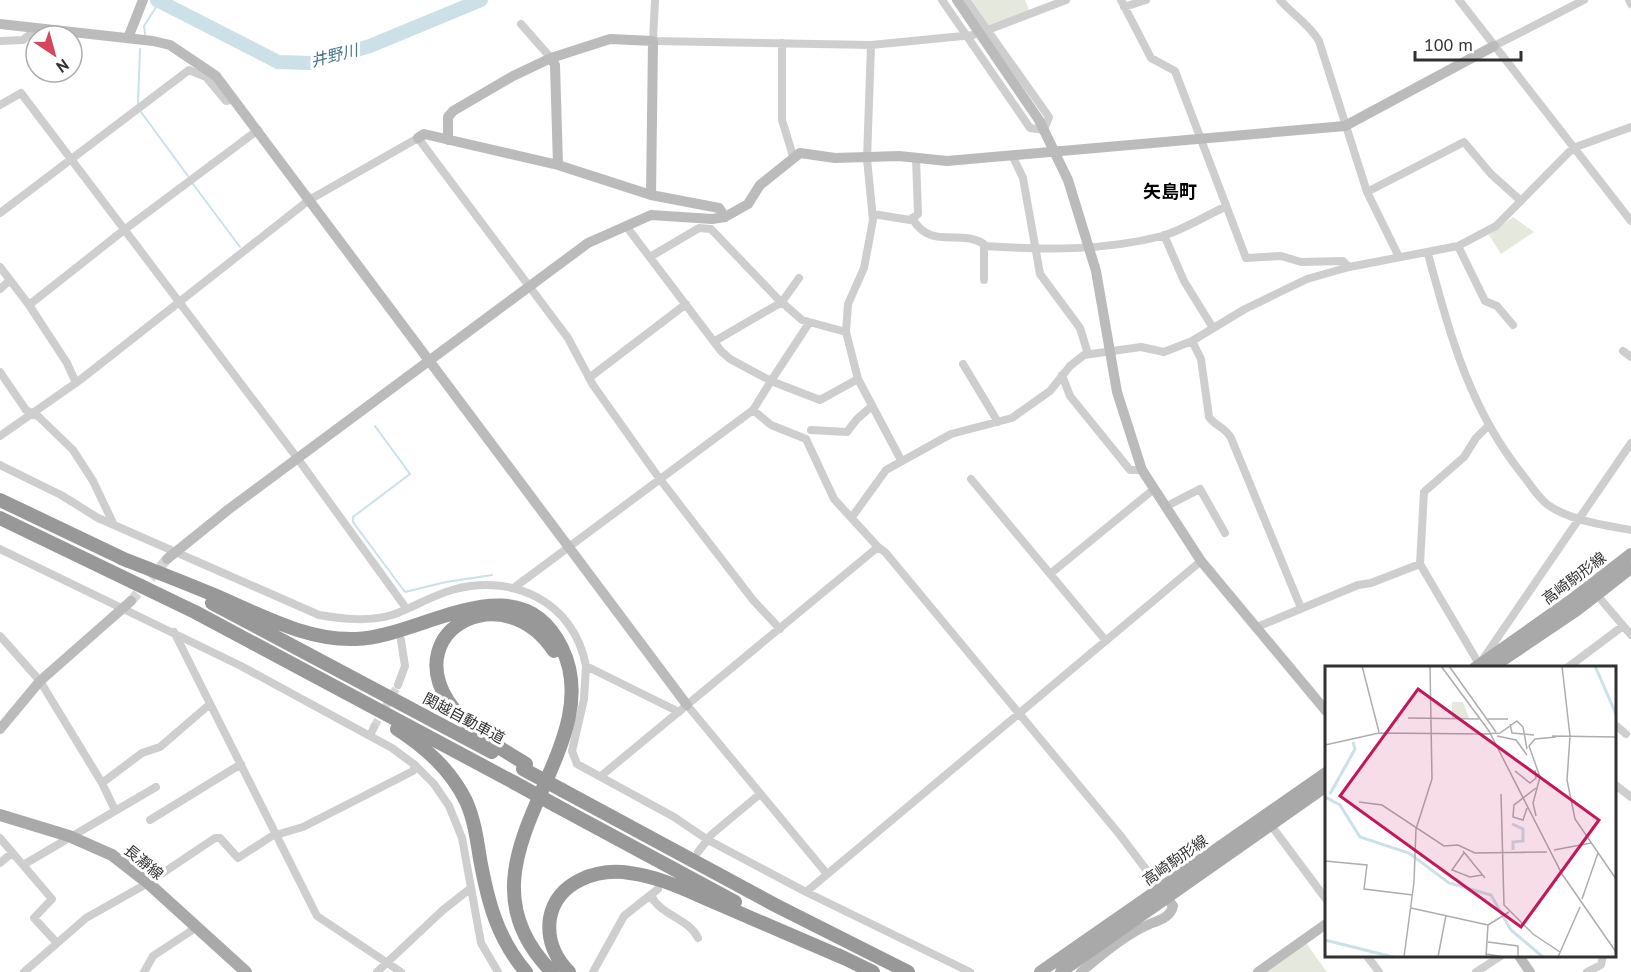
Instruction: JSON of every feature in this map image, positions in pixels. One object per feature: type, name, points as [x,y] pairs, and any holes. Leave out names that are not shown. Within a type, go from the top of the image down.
[{"type":"highway","name":"関越自動車道","points":[[0,500],[296,646],[908,972]]},
{"type":"highway","points":[[0,518],[195,612],[843,958]]},
{"type":"highway","points":[[121,558],[272,620],[327,637],[354,639],[389,634],[463,609],[489,604],[526,612],[546,626],[561,646],[567,660],[570,702],[557,752],[520,843],[514,888],[524,932],[540,959],[552,972]]},
{"type":"highway","points":[[195,612],[389,724],[440,762],[459,788],[471,814],[487,898],[499,932],[526,972]]},
{"type":"highway","points":[[525,766],[468,724],[448,701],[442,689],[437,667],[441,644],[455,626],[473,616],[503,615],[531,626],[553,650],[561,672],[561,704],[555,734],[518,824],[507,872],[507,902],[514,928],[524,950],[541,972]]},
{"type":"highway","points":[[569,972],[553,949],[550,937],[551,912],[564,891],[574,884],[599,873],[615,872],[658,880],[873,972]]},
{"type":"main road","name":"高崎駒形線","points":[[1482,666],[1631,554]]},
{"type":"main road","name":"高崎駒形線","points":[[1483,666],[1597,595],[1631,568]]},
{"type":"main road","name":"高崎駒形線","points":[[1061,972],[1163,893],[1325,774]]},
{"type":"main road","name":"高崎駒形線","points":[[1040,972],[1325,787]]},
{"type":"main road","name":"長瀞線","points":[[0,815],[69,836],[112,855],[148,883],[246,972]]},
{"type":"street","points":[[651,195],[655,0]]},
{"type":"street","points":[[942,0],[971,36],[1030,128],[1044,130]]},
{"type":"street","points":[[957,0],[1044,130],[1080,211],[1090,248],[1126,425],[1142,470],[1201,561],[1325,710]]},
{"type":"street","points":[[966,0],[1049,117],[1044,130]]},
{"type":"street","points":[[987,31],[1066,0]]},
{"type":"street","points":[[1146,0],[1122,3],[1151,58],[1175,71],[1225,207],[1249,260],[1281,256],[1301,262],[1342,261],[1349,267]]},
{"type":"street","points":[[1280,0],[1292,14],[1309,25],[1319,41],[1367,192],[1399,257]]},
{"type":"street","points":[[1459,0],[1631,221]]},
{"type":"street","points":[[171,556],[588,243],[651,215],[712,219],[725,217],[748,204],[760,185],[780,171],[793,156],[805,153],[835,158],[867,159],[899,156],[947,161],[1014,157],[1345,126],[1584,0]]},
{"type":"street","points":[[1629,0],[1631,4]]},
{"type":"street","points":[[128,38],[141,5]]},
{"type":"street","points":[[0,24],[24,27]]},
{"type":"street","points":[[521,24],[555,65],[558,165]]},
{"type":"street","points":[[84,34],[161,43],[178,50],[216,76],[568,546],[683,709],[760,794],[827,874]]},
{"type":"street","points":[[448,140],[448,117],[453,111],[513,76],[551,58],[610,39],[871,45],[971,36]]},
{"type":"street","points":[[0,41],[24,39]]},
{"type":"street","points":[[782,43],[782,120],[793,156]]},
{"type":"street","points":[[871,45],[867,159],[873,214],[864,268],[848,304],[846,332],[858,379],[901,460]]},
{"type":"street","points":[[0,213],[189,70],[206,77],[226,101],[234,99]]},
{"type":"street","points":[[0,105],[21,93],[298,459],[406,608]]},
{"type":"street","points":[[852,517],[886,470],[951,434],[1012,418],[1040,398],[1072,364],[1088,354],[1140,347],[1164,352],[1192,341],[1306,279],[1349,267],[1428,254],[1458,246],[1496,226],[1573,148],[1631,127]]},
{"type":"street","points":[[29,305],[124,230],[258,130]]},
{"type":"street","points":[[0,436],[76,383],[309,200],[424,134],[558,165],[651,195],[719,208],[725,217]]},
{"type":"street","points":[[418,138],[568,338],[589,378],[658,478],[753,600],[780,629]]},
{"type":"street","points":[[1367,192],[1464,142],[1491,174],[1521,201]]},
{"type":"street","points":[[1014,157],[1023,178],[1040,274],[1080,328],[1088,354]]},
{"type":"street","points":[[912,219],[918,214],[916,158]]},
{"type":"street","points":[[873,214],[912,219],[926,234],[940,238],[971,238],[984,246],[1035,249],[1090,248],[1164,235],[1225,207]]},
{"type":"street","points":[[626,226],[730,359],[771,381],[820,400],[858,379]]},
{"type":"street","points":[[650,257],[699,228],[711,229],[782,302],[809,323],[846,332]]},
{"type":"street","points":[[1164,235],[1184,281],[1213,328]]},
{"type":"street","points":[[984,246],[984,280]]},
{"type":"street","points":[[1458,246],[1485,301],[1497,306],[1513,325]]},
{"type":"street","points":[[1428,254],[1466,382],[1488,426],[1508,456],[1547,505],[1579,518],[1631,530]]},
{"type":"street","points":[[0,267],[29,305],[76,383]]},
{"type":"street","points":[[715,341],[782,302],[799,278]]},
{"type":"street","points":[[0,289],[9,281]]},
{"type":"street","points":[[589,378],[686,304]]},
{"type":"street","points":[[515,586],[658,478],[753,410],[809,323]]},
{"type":"street","points":[[1192,341],[1201,359],[1209,417],[1212,422],[1226,429],[1231,438],[1301,608]]},
{"type":"street","points":[[1623,351],[1631,357]]},
{"type":"street","points":[[963,364],[998,422]]},
{"type":"street","points":[[0,372],[26,410],[73,450],[93,481],[114,525]]},
{"type":"street","points":[[1062,375],[1070,396],[1131,470],[1142,470]]},
{"type":"street","points":[[811,430],[847,432],[857,419],[872,406]]},
{"type":"street","points":[[753,410],[771,424],[806,439],[834,498],[852,517],[857,526],[885,552],[1120,835],[1173,906],[1168,914],[1140,928],[1081,972]]},
{"type":"street","points":[[1480,666],[1420,564],[1424,492],[1464,457],[1476,438],[1488,426]]},
{"type":"street","points":[[1482,666],[1631,443]]},
{"type":"street","points":[[0,465],[171,556],[319,615],[356,620],[392,615],[450,590],[473,585],[515,586],[534,596],[560,615],[574,633],[586,666],[584,699],[572,751],[577,764],[674,817],[708,840],[806,892],[970,972]]},
{"type":"street","points":[[970,479],[1106,641]]},
{"type":"street","points":[[1050,574],[1154,489]]},
{"type":"street","points":[[1165,507],[1200,489],[1225,533]]},
{"type":"street","points":[[601,776],[878,547]]},
{"type":"street","points":[[1,550],[128,605],[174,632],[370,736],[415,765],[434,784],[449,806],[462,838],[481,943],[498,972]]},
{"type":"street","points":[[806,892],[1201,561]]},
{"type":"street","points":[[1257,627],[1301,608],[1420,564]]},
{"type":"street","points":[[1597,595],[1631,635]]},
{"type":"street","points":[[0,729],[40,681],[128,605]]},
{"type":"street","points":[[392,615],[396,625]]},
{"type":"street","points":[[1571,666],[1623,626]]},
{"type":"street","points":[[174,632],[317,916],[401,972]]},
{"type":"street","points":[[0,638],[40,681],[102,783],[115,810]]},
{"type":"street","points":[[398,685],[405,666],[402,640]]},
{"type":"street","points":[[586,666],[683,709]]},
{"type":"street","points":[[102,783],[142,753],[160,747],[210,704]]},
{"type":"street","points":[[1616,726],[1626,734]]},
{"type":"street","points":[[370,736],[374,727]]},
{"type":"street","points":[[150,820],[241,764]]},
{"type":"street","points":[[24,972],[86,918],[148,883],[214,838],[220,838],[238,858],[277,835],[303,827],[413,771],[415,765]]},
{"type":"street","points":[[1616,786],[1631,797]]},
{"type":"street","points":[[23,866],[69,836],[156,787]]},
{"type":"street","points":[[699,859],[708,840],[760,794]]},
{"type":"street","points":[[1270,824],[1325,898]]},
{"type":"street","points":[[0,838],[52,899],[34,918],[57,943]]},
{"type":"street","points":[[0,863],[12,853]]},
{"type":"street","points":[[377,972],[471,888]]},
{"type":"street","points":[[593,972],[624,916],[658,889]]},
{"type":"street","points":[[651,896],[656,905],[694,930],[698,938]]},
{"type":"street","points":[[1258,972],[1325,925]]},
{"type":"street","points":[[144,972],[153,956],[197,927]]},
{"type":"street","points":[[1368,957],[1378,972]]},
{"type":"street","points":[[1476,972],[1499,957]]},
{"type":"street","points":[[1520,957],[1530,972]]},
{"type":"street","points":[[1587,972],[1600,965],[1603,957]]},
{"type":"shaded area","points":[[968,0],[1025,0],[1029,10],[987,26]]},
{"type":"shaded area","points":[[1513,217],[1534,232],[1501,254],[1489,235]]},
{"type":"shaded area","points":[[1306,943],[1327,972],[1266,972]]},
{"type":"waterway","name":"井野川","points":[[157,0],[278,62],[311,63],[370,46],[481,0]]},
{"type":"waterway","points":[[145,34],[144,26],[160,1]]},
{"type":"waterway","points":[[138,103],[140,49]]},
{"type":"waterway","points":[[141,112],[188,176]]},
{"type":"waterway","points":[[193,184],[240,247]]},
{"type":"waterway","points":[[375,426],[410,474],[353,517],[353,522],[405,592],[446,582],[492,575]]},
{"type":"tunnel","points":[[131,601],[167,559]]},
{"type":"tunnel","points":[[374,727],[398,685]]},
{"type":"district","name":"矢島町","points":[[1170,191]]}]
